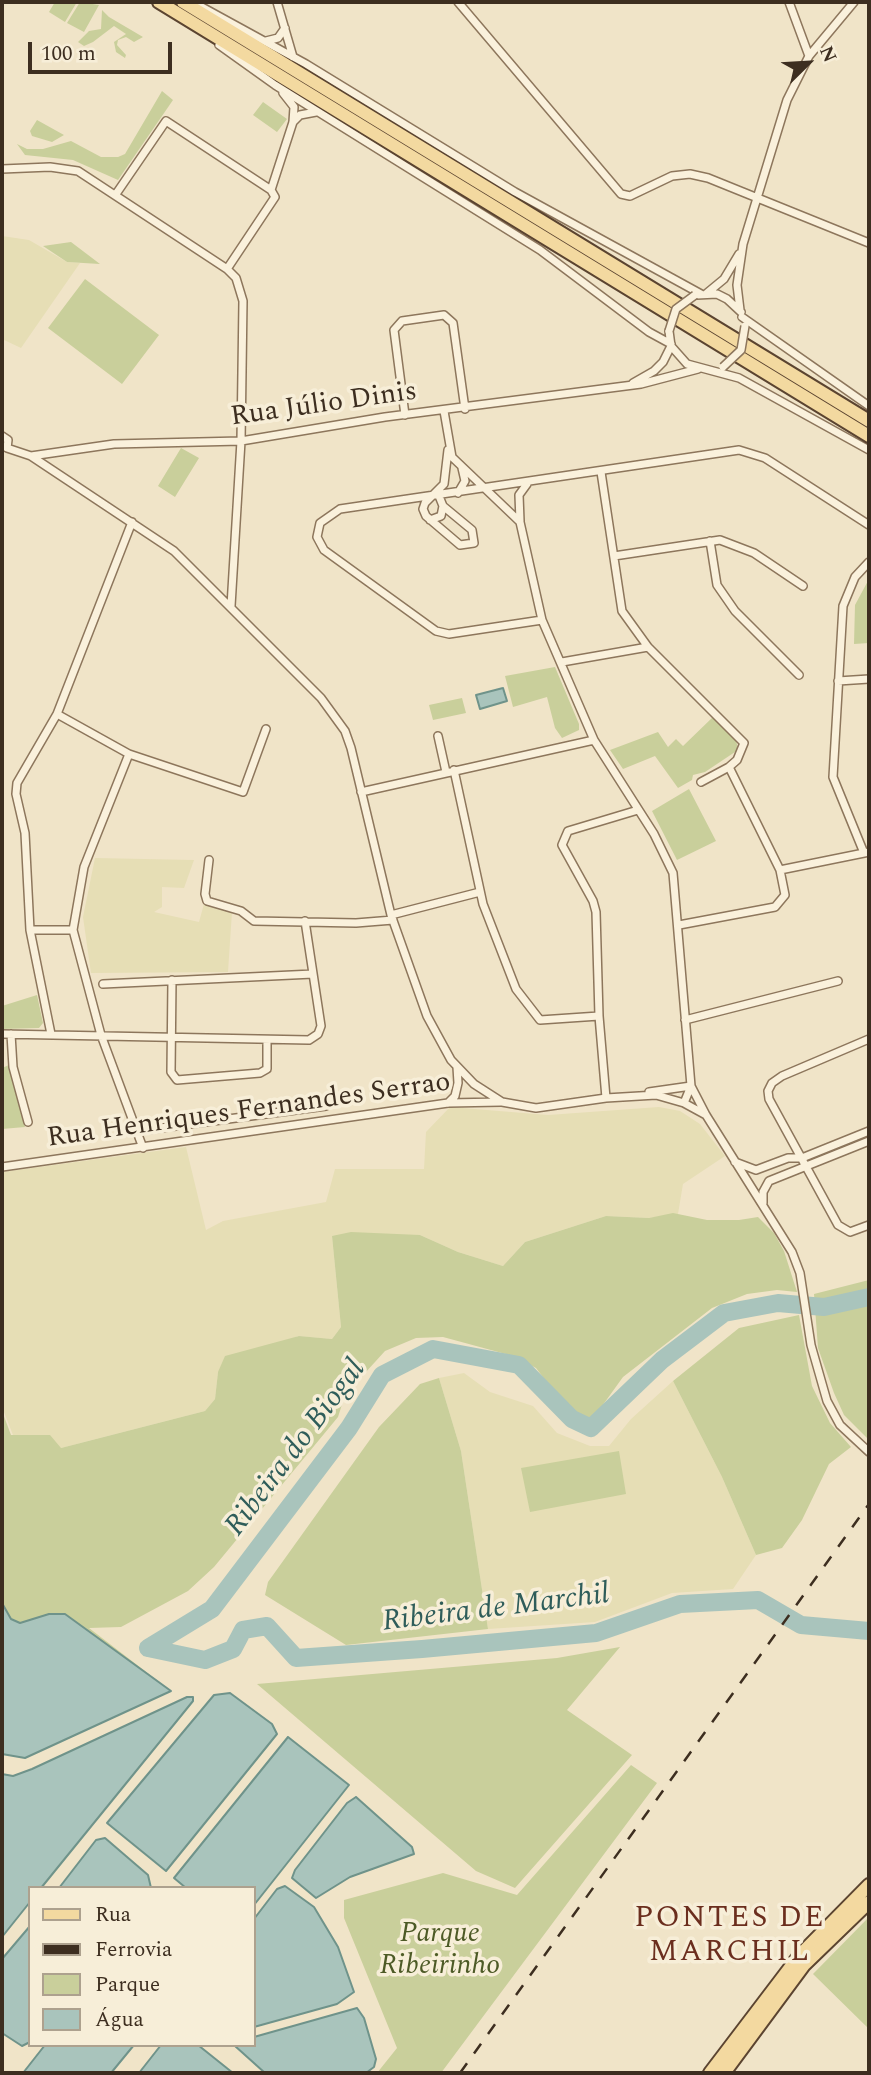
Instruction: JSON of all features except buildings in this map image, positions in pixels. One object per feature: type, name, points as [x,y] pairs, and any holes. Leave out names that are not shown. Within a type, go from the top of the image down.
[{"type":"main road","points":[[159,2],[869,436]]},
{"type":"main road","points":[[183,2],[869,421]]},
{"type":"main road","points":[[710,2073],[799,1956],[869,1885]]},
{"type":"main road","points":[[724,2073],[804,1965],[869,1902]]},
{"type":"street","points":[[159,2],[275,85],[540,250],[649,332],[671,345],[687,364],[763,390],[869,450]]},
{"type":"street","points":[[190,2],[266,41],[515,191],[701,294],[727,299],[741,314],[869,407]]},
{"type":"street","points":[[277,2],[293,57]]},
{"type":"street","points":[[458,2],[621,194],[630,196],[672,176],[690,174],[708,178],[869,243]]},
{"type":"street","points":[[789,2],[809,56]]},
{"type":"street","points":[[711,370],[723,367],[741,350],[746,326],[741,314],[737,285],[743,244],[787,100],[809,56],[854,2]]},
{"type":"street","points":[[266,41],[278,38],[285,28]]},
{"type":"street","points":[[271,190],[293,122],[294,107],[275,85]]},
{"type":"street","points":[[293,122],[307,113],[319,113]]},
{"type":"street","points":[[116,194],[166,121],[271,190],[275,197],[227,269]]},
{"type":"street","points":[[2,169],[50,167],[78,171],[227,269],[236,278],[243,302],[241,441],[231,606]]},
{"type":"street","points":[[671,345],[669,331],[676,309],[701,294],[732,268],[743,244]]},
{"type":"street","points":[[405,415],[394,330],[402,321],[444,315],[453,323],[465,409]]},
{"type":"street","name":"Rua Júlio Dinis","points":[[621,387],[654,371],[663,362],[671,345]]},
{"type":"street","name":"Rua Júlio Dinis","points":[[31,456],[114,444],[241,441],[405,415],[621,387],[698,369]]},
{"type":"street","points":[[444,411],[452,457],[520,522]]},
{"type":"street","points":[[2,436],[8,440],[4,450],[31,456],[174,551],[321,698],[345,731],[392,918],[427,1016],[457,1066],[474,1084],[502,1102],[536,1108],[691,1086]]},
{"type":"street","points":[[434,496],[472,530],[474,543],[460,545],[430,520],[423,509],[444,484],[449,446]]},
{"type":"street","points":[[542,620],[449,634],[436,631],[324,550],[317,537],[320,523],[340,509],[486,490],[739,450],[765,458],[869,524]]},
{"type":"street","points":[[458,493],[464,481],[462,468]]},
{"type":"street","points":[[601,472],[622,611],[648,647],[744,743],[737,760],[701,782]]},
{"type":"street","points":[[528,483],[519,495],[520,522],[542,620],[594,740],[673,873],[691,1086],[706,1115],[735,1161],[750,1179],[762,1205],[792,1252],[804,1294],[814,1358],[827,1401],[840,1425],[869,1452]]},
{"type":"street","points":[[430,520],[441,516],[443,506]]},
{"type":"street","points":[[51,1034],[30,930],[24,833],[16,794],[17,783],[57,714],[132,522]]},
{"type":"street","points":[[614,556],[720,540],[754,553],[803,586]]},
{"type":"street","points":[[710,541],[716,585],[735,611],[799,675]]},
{"type":"street","points":[[780,870],[867,853],[833,777],[843,606],[855,577],[869,562]]},
{"type":"street","points":[[562,662],[648,647]]},
{"type":"street","points":[[838,681],[869,679]]},
{"type":"street","points":[[57,714],[129,754],[243,792],[266,729]]},
{"type":"street","points":[[438,736],[450,771],[480,892],[516,989],[540,1020],[599,1016]]},
{"type":"street","points":[[362,792],[594,740]]},
{"type":"street","points":[[129,754],[84,867],[73,930],[101,1035],[143,1148]]},
{"type":"street","points":[[679,925],[775,907],[785,895],[780,870],[729,766]]},
{"type":"street","points":[[606,1098],[599,1016],[596,912],[593,901],[562,845],[563,836],[568,831],[638,810]]},
{"type":"street","points":[[209,860],[205,894],[207,901],[241,911],[254,921]]},
{"type":"street","points":[[245,920],[392,918],[480,892]]},
{"type":"street","points":[[2,1034],[309,1040],[318,1034],[321,1026],[305,921]]},
{"type":"street","points":[[30,930],[73,930]]},
{"type":"street","points":[[103,984],[313,974]]},
{"type":"street","points":[[172,980],[171,1073],[177,1080],[260,1073],[267,1069],[267,1041]]},
{"type":"street","points":[[685,1020],[838,981]]},
{"type":"street","points":[[11,1034],[13,1067],[28,1122]]},
{"type":"street","points":[[869,1039],[772,1083],[769,1099],[844,1231],[850,1232],[869,1225]]},
{"type":"street","points":[[448,1103],[455,1096],[458,1083],[457,1066]]},
{"type":"street","points":[[684,1103],[691,1086]]},
{"type":"street","points":[[635,1095],[656,1095],[684,1103],[706,1115]]},
{"type":"street","name":"Rua Henriques Fernandes Serrao","points":[[2,1167],[448,1103],[502,1102]]},
{"type":"street","points":[[138,1132],[326,1106]]},
{"type":"street","points":[[735,1161],[756,1170],[786,1159],[802,1157],[869,1131]]},
{"type":"street","points":[[786,1159],[792,1152],[791,1137]]},
{"type":"street","points":[[750,1179],[769,1181],[869,1141]]},
{"type":"street","points":[[795,1171],[802,1157]]},
{"type":"street","points":[[750,1179],[765,1167]]},
{"type":"street","points":[[795,1171],[811,1176]]},
{"type":"street","points":[[762,1205],[763,1192],[769,1181]]},
{"type":"shaded area","points":[[2,236],[29,240],[67,262],[80,263],[21,348],[2,339]]},
{"type":"shaded area","points":[[95,858],[194,860],[184,888],[162,887],[162,907],[154,912],[199,922],[204,904],[232,912],[228,972],[91,973],[83,917]]},
{"type":"shaded area","points":[[450,1107],[548,1115],[659,1107],[680,1111],[700,1124],[725,1156],[683,1184],[678,1214],[649,1218],[606,1216],[525,1242],[503,1266],[458,1252],[420,1235],[332,1236],[341,1327],[332,1339],[298,1336],[218,1372],[215,1399],[205,1411],[22,1458],[2,1407],[2,1172],[186,1147],[206,1230],[223,1221],[326,1202],[335,1169],[424,1169],[426,1132]]},
{"type":"shaded area","points":[[464,1373],[490,1392],[533,1406],[557,1433],[590,1446],[609,1446],[631,1419],[673,1381],[722,1477],[756,1555],[733,1589],[672,1593],[595,1622],[488,1629],[461,1451],[439,1378]]},
{"type":"green space","points":[[55,2],[77,2],[65,22],[49,12]]},
{"type":"green space","points":[[80,2],[99,5],[84,32],[67,23]]},
{"type":"green space","points":[[102,10],[143,37],[134,42],[126,37],[118,40],[117,45],[126,55],[125,58],[116,52],[114,42],[126,34],[114,26],[84,46],[78,42],[89,31],[101,29]]},
{"type":"green space","points":[[162,91],[173,100],[118,180],[73,160],[25,155],[17,144],[27,149],[43,149],[71,141],[101,157],[118,157],[125,154]]},
{"type":"green space","points":[[263,102],[287,119],[277,132],[253,115]]},
{"type":"green space","points":[[37,120],[64,135],[52,142],[32,136],[30,131]]},
{"type":"green space","points":[[71,242],[100,264],[67,262],[43,246]]},
{"type":"green space","points":[[85,279],[159,335],[122,384],[48,328]]},
{"type":"green space","points":[[181,448],[199,458],[175,497],[158,486]]},
{"type":"green space","points":[[869,579],[869,643],[854,644],[855,605]]},
{"type":"green space","points":[[555,667],[579,724],[579,730],[562,738],[555,728],[547,697],[513,707],[505,676]]},
{"type":"green space","points":[[462,698],[466,713],[433,720],[429,705]]},
{"type":"green space","points":[[713,717],[736,739],[738,750],[705,772],[693,775],[692,780],[678,788],[655,756],[623,769],[610,750],[658,732],[668,747],[676,739],[683,746]]},
{"type":"green space","points":[[689,789],[716,841],[677,860],[652,811]]},
{"type":"green space","points":[[37,995],[43,1023],[39,1028],[2,1029],[2,1006]]},
{"type":"green space","points":[[9,1065],[25,1127],[2,1129],[2,1068]]},
{"type":"green space","points":[[673,1213],[707,1220],[758,1217],[774,1233],[784,1251],[797,1292],[777,1290],[747,1294],[712,1308],[623,1377],[592,1420],[583,1418],[561,1401],[536,1368],[513,1356],[443,1337],[416,1338],[385,1351],[345,1395],[338,1417],[214,1567],[188,1591],[121,1627],[89,1628],[171,1691],[25,1758],[2,1754],[2,1411],[11,1435],[50,1435],[61,1448],[205,1411],[215,1399],[218,1372],[225,1356],[299,1336],[332,1339],[341,1327],[332,1236],[351,1232],[420,1235],[458,1252],[503,1266],[525,1242],[606,1216],[649,1218]]},
{"type":"green space","points":[[869,1280],[869,1440],[844,1415],[834,1393],[818,1348],[814,1294]]},
{"type":"green space","points":[[799,1315],[812,1386],[830,1423],[851,1447],[829,1464],[802,1520],[782,1548],[756,1555],[722,1477],[673,1381],[739,1328]]},
{"type":"green space","points":[[439,1378],[461,1451],[488,1629],[346,1645],[265,1595],[268,1582],[379,1427],[420,1384]]},
{"type":"green space","points":[[619,1451],[626,1494],[530,1512],[521,1468]]},
{"type":"green space","points":[[620,1647],[567,1710],[632,1755],[515,1888],[476,1871],[257,1684],[557,1658]]},
{"type":"green space","name":"Parque Ribeirinho","points":[[631,1765],[657,1783],[441,2073],[377,2073],[397,2048],[344,1918],[344,1900],[443,1873],[517,1895]]},
{"type":"green space","points":[[869,1917],[869,2029],[813,1974]]},
{"type":"water","points":[[503,688],[507,701],[480,709],[476,695]]},
{"type":"water","points":[[2,1603],[11,1619],[20,1623],[49,1614],[65,1614],[171,1691],[25,1758],[2,1754]]},
{"type":"water","points":[[230,1693],[272,1724],[277,1734],[166,1871],[107,1823],[214,1695]]},
{"type":"water","points":[[187,1697],[193,1697],[193,1701],[43,1886],[28,1886],[28,1904],[2,1937],[2,1774],[13,1776]]},
{"type":"water","points":[[288,1737],[349,1785],[256,1902],[256,1886],[184,1886],[174,1878]]},
{"type":"water","points":[[356,1797],[412,1847],[414,1854],[350,1877],[316,1898],[292,1878],[295,1870],[347,1803]]},
{"type":"water","points":[[105,1838],[148,1875],[151,1886],[61,1886],[96,1840]]},
{"type":"water","points":[[285,1886],[314,1907],[338,1947],[354,1992],[337,2004],[256,2026],[256,1916],[277,1889]]},
{"type":"water","points":[[28,1928],[28,2043],[22,2046],[2,2033],[2,1959]]},
{"type":"water","points":[[357,2008],[364,2018],[376,2059],[374,2067],[366,2073],[265,2073],[236,2047],[256,2047],[256,2036]]},
{"type":"water","points":[[43,2047],[132,2047],[111,2073],[23,2073]]},
{"type":"water","points":[[159,2047],[200,2047],[233,2073],[139,2073]]},
{"type":"waterway","name":"Ribeira do Biogal","points":[[148,1648],[212,1609],[349,1428],[382,1375],[433,1349],[519,1365],[572,1419],[591,1428],[662,1360],[724,1313],[778,1303],[824,1307],[869,1297]]},
{"type":"waterway","name":"Ribeira de Marchil","points":[[148,1648],[205,1660],[233,1649],[243,1630],[267,1626],[296,1658],[422,1649],[596,1633],[680,1604],[758,1600],[801,1625],[869,1631]]},
{"type":"railway","points":[[460,2073],[869,1504]]},
{"type":"district","name":"PONTES DE MARCHIL","points":[[730,1937]]}]
